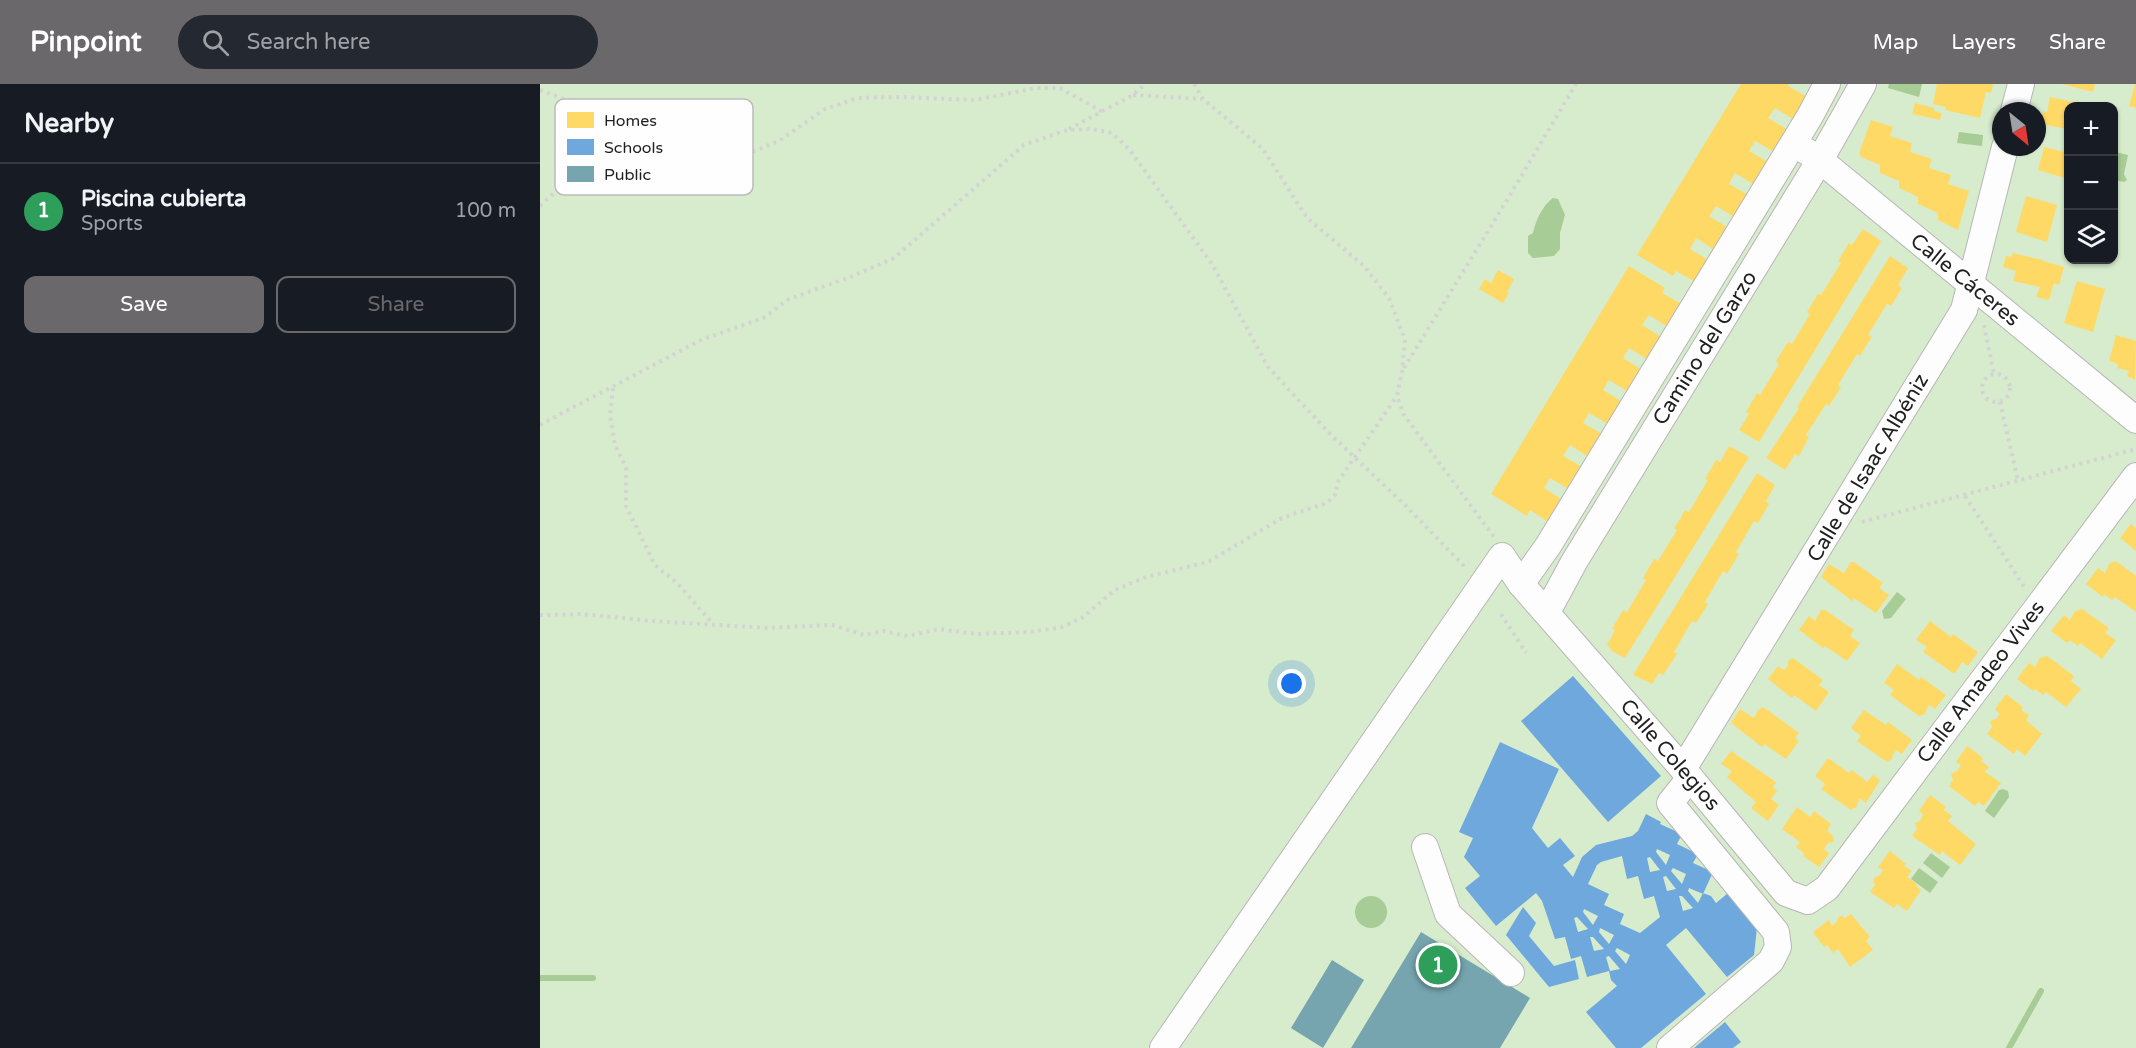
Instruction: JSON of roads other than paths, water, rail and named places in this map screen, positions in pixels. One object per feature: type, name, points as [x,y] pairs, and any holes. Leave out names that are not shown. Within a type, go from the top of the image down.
[{"type":"street","name":"Camino del Garzo","points":[[1521,584],[1548,546],[1827,84]]},
{"type":"street","name":"Camino del Garzo","points":[[1547,612],[1574,562],[1820,160],[1863,84]]},
{"type":"street","points":[[2016,102],[2021,84]]},
{"type":"street","name":"Calle Cáceres","points":[[1793,143],[1820,160],[2136,420]]},
{"type":"street","name":"Calle de Isaac Albéniz","points":[[1670,1048],[1771,962],[1778,947],[1776,932],[1670,803],[1964,310],[2003,156]]},
{"type":"street","name":"Calle Amadeo Vives","points":[[1827,888],[2136,476]]},
{"type":"street","name":"Calle Colegios","points":[[1162,1048],[1502,556],[1521,584],[1686,773],[1786,893],[1808,901],[1827,888]]},
{"type":"street","points":[[1425,847],[1448,914],[1511,973]]},
{"type":"waterway","points":[[540,978],[593,978]]},
{"type":"waterway","points":[[2009,1048],[2041,991]]},
{"type":"place","name":"Piscina cubierta","points":[[1438,965]]}]
